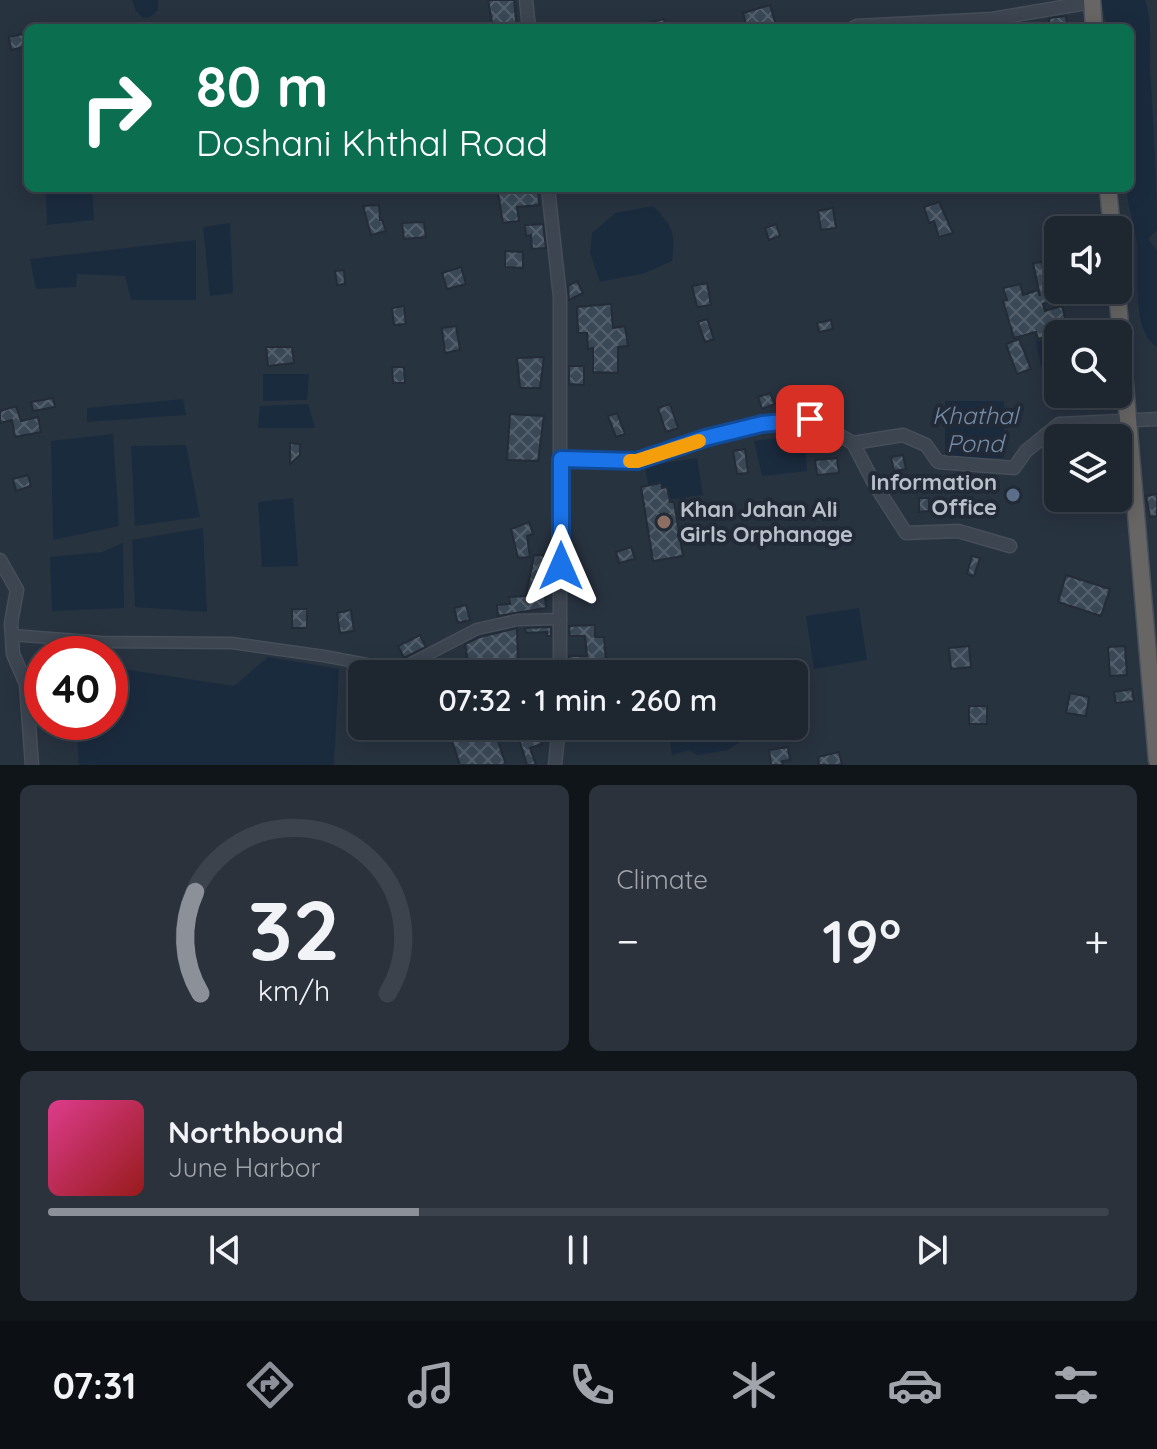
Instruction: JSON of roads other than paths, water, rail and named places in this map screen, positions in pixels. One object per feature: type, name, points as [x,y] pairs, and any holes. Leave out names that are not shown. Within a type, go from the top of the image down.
[{"type":"highway","points":[[1092,1],[1094,24]]},
{"type":"highway","points":[[1108,192],[1111,216]]},
{"type":"highway","points":[[1118,304],[1157,760]]},
{"type":"street","points":[[526,0],[529,24]]},
{"type":"street","points":[[896,24],[992,19],[1092,1]]},
{"type":"street","points":[[548,192],[560,297],[560,660]]},
{"type":"street","points":[[561,459],[637,461],[705,438],[762,424],[810,419],[853,443],[906,533],[958,531],[1010,546]]},
{"type":"street","points":[[853,443],[903,435],[926,445],[938,462],[1014,468],[1026,451],[1059,424],[1157,419]]},
{"type":"street","points":[[0,560],[17,590],[11,623],[13,654],[26,684],[32,765]]},
{"type":"street","points":[[12,635],[102,642],[232,643],[398,670],[477,629],[518,620],[561,619]]},
{"type":"street","points":[[555,765],[558,740]]},
{"type":"water","points":[[132,0],[158,0],[158,10],[150,17],[143,18]]},
{"type":"water","points":[[1101,0],[1145,0],[1149,17],[1157,230],[1148,239],[1157,251],[1157,347],[1143,328],[1140,314],[1137,244],[1127,194],[1134,192],[1134,24],[1106,24]]},
{"type":"water","points":[[46,192],[92,192],[94,220],[47,225]]},
{"type":"water","points":[[653,206],[672,230],[672,261],[645,273],[600,282],[590,253],[592,233],[615,213]]},
{"type":"water","points":[[230,223],[233,293],[210,296],[203,227]]},
{"type":"water","points":[[196,240],[196,300],[131,300],[125,276],[77,274],[76,287],[36,289],[30,259]]},
{"type":"water","points":[[1036,341],[1044,341],[1044,367],[1041,367]]},
{"type":"water","points":[[263,374],[309,374],[307,400],[263,401]]},
{"type":"water","points":[[183,399],[186,415],[87,422],[87,408]]},
{"type":"water","name":"Khathal Pond","points":[[945,401],[1004,401],[1004,458],[945,457]]},
{"type":"water","points":[[308,404],[315,428],[258,428],[260,406]]},
{"type":"water","points":[[113,434],[119,526],[53,540],[51,441]]},
{"type":"water","points":[[804,434],[807,471],[762,476],[754,441]]},
{"type":"water","points":[[186,445],[200,517],[135,526],[131,446]]},
{"type":"water","points":[[697,458],[703,495],[651,502],[645,466]]},
{"type":"water","points":[[293,498],[298,566],[262,567],[258,502]]},
{"type":"water","points":[[203,528],[207,612],[135,607],[132,540]]},
{"type":"water","points":[[123,543],[124,608],[52,611],[50,557],[102,552]]},
{"type":"water","points":[[859,608],[867,660],[814,669],[806,616]]},
{"type":"water","points":[[268,657],[339,669],[334,765],[79,765],[77,740],[128,740],[128,670],[234,686]]},
{"type":"water","points":[[670,740],[743,740],[728,750],[697,755],[689,750],[672,755]]},
{"type":"place","name":"Information Office","points":[[1013,495]]},
{"type":"place","name":"Khan Jahan Ali Girls Orphanage","points":[[664,522]]}]
